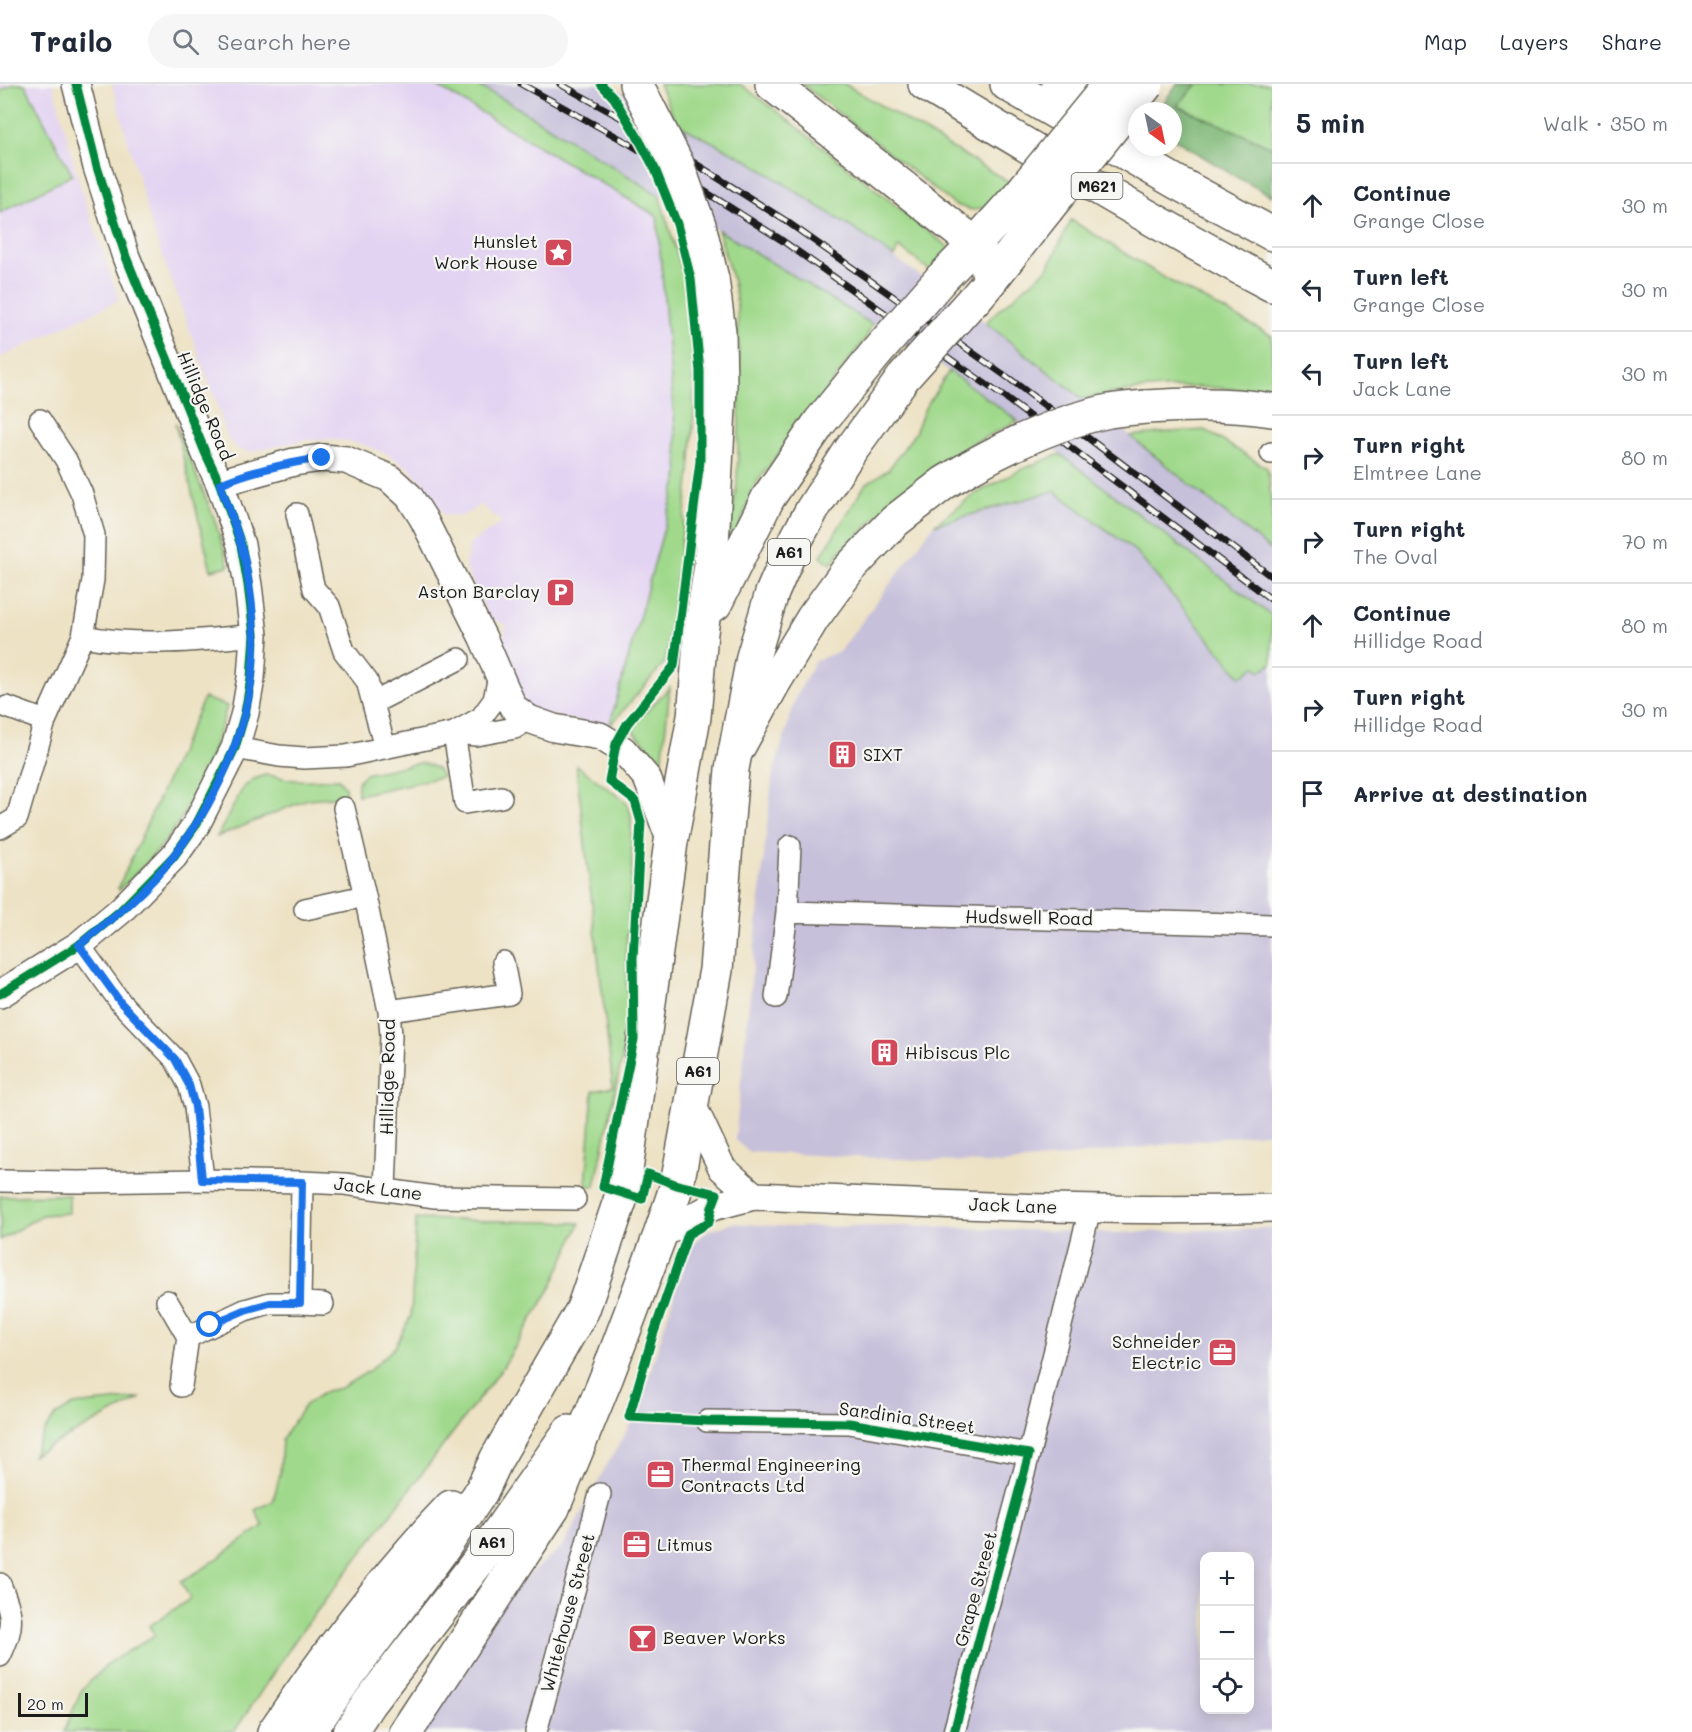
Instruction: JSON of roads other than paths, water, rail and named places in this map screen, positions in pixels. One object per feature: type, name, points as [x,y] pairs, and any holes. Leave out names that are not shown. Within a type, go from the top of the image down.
[{"type":"highway","points":[[772,84],[975,244],[987,262],[982,290]]},
{"type":"highway","name":"M621","points":[[925,84],[1228,262],[1272,285]]},
{"type":"highway","name":"M621","points":[[1007,84],[1176,182],[1263,229]]},
{"type":"highway","points":[[1058,84],[1128,135]]},
{"type":"highway","points":[[982,290],[1034,201],[1110,84]]},
{"type":"highway","points":[[975,244],[1034,201],[1147,84]]},
{"type":"highway","name":"A61","points":[[309,1732],[343,1682],[444,1547],[481,1492],[497,1458],[583,1310],[623,1192],[671,842],[694,717],[701,632],[711,565],[720,387],[719,332],[712,279],[699,225],[677,164],[637,92]]},
{"type":"highway","points":[[1157,156],[1263,229]]},
{"type":"highway","name":"A61","points":[[701,632],[768,498],[820,422],[877,352],[975,244]]},
{"type":"highway","name":"A61","points":[[350,1732],[369,1703],[477,1563],[529,1491],[607,1376],[677,1185],[716,970],[732,769],[753,657],[772,593],[791,549],[812,510],[850,451],[903,378],[982,290]]},
{"type":"highway","points":[[735,753],[807,627],[848,570],[895,521],[944,483],[972,465],[1011,444],[1109,411],[1146,406],[1195,404],[1250,406],[1272,410]]},
{"type":"highway","points":[[406,1732],[553,1508],[607,1376]]},
{"type":"highway","points":[[274,1732],[321,1663],[424,1536],[497,1458]]},
{"type":"street","name":"Hillidge Road","points":[[0,994],[79,945],[120,911],[174,856],[196,825],[235,748],[245,713],[251,678],[254,635],[241,545],[220,484],[126,257],[97,166],[76,84]]},
{"type":"street","points":[[0,828],[17,818],[45,721],[83,636],[93,580],[94,535],[82,494],[66,460],[40,420]]},
{"type":"street","name":"Hillidge Road","points":[[220,484],[294,462],[322,458],[346,460],[389,478],[410,496],[423,518],[483,638],[513,706],[529,719]]},
{"type":"street","points":[[297,514],[314,589],[328,606],[344,651],[367,681],[385,748]]},
{"type":"street","points":[[83,636],[103,640],[154,642],[254,635]]},
{"type":"street","points":[[373,703],[459,659]]},
{"type":"street","points":[[235,748],[304,758],[346,756],[454,733],[481,718],[494,700],[499,676]]},
{"type":"street","points":[[7,707],[45,721]]},
{"type":"street","points":[[454,733],[476,735],[515,728],[529,719],[554,728],[600,736],[623,750],[647,778],[671,842]]},
{"type":"street","points":[[454,733],[465,803],[501,797]]},
{"type":"street","name":"Hillidge Road","points":[[344,808],[389,1011],[391,1035],[385,1189]]},
{"type":"street","points":[[776,997],[787,912],[790,846]]},
{"type":"street","points":[[305,909],[365,896]]},
{"type":"street","name":"Hudswell Road","points":[[787,912],[1272,925]]},
{"type":"street","points":[[79,945],[121,1003],[175,1059],[189,1085],[195,1107],[202,1180]]},
{"type":"street","points":[[389,1011],[509,993],[503,962]]},
{"type":"street","points":[[692,1104],[722,1168],[754,1196]]},
{"type":"street","name":"Jack Lane","points":[[0,1181],[302,1182],[345,1184],[435,1197],[575,1198]]},
{"type":"street","points":[[300,1303],[302,1182]]},
{"type":"street","name":"Jack Lane","points":[[660,1235],[712,1207],[754,1196],[1090,1209],[1272,1208]]},
{"type":"street","name":"Grape Street","points":[[954,1732],[1029,1454],[1090,1209]]},
{"type":"street","points":[[167,1301],[188,1336],[181,1386]]},
{"type":"street","points":[[188,1336],[245,1310],[270,1303],[323,1304]]},
{"type":"street","name":"Sardinia Street","points":[[707,1421],[849,1424],[1029,1454]]},
{"type":"street","name":"Whitehouse Street","points":[[536,1732],[600,1494]]},
{"type":"street","points":[[0,1584],[9,1607],[12,1623],[0,1656]]},
{"type":"railway","points":[[521,84],[630,144],[780,239],[1004,397],[1272,600]]},
{"type":"railway","points":[[560,84],[636,126],[786,221],[1010,379],[1272,577]]},
{"type":"place","name":"Hunslet Work House","points":[[559,252]]},
{"type":"place","name":"Aston Barclay","points":[[561,592]]},
{"type":"place","name":"SIXT","points":[[842,755]]},
{"type":"place","name":"Hibiscus Plc","points":[[884,1053]]},
{"type":"place","name":"Schneider Electric","points":[[1222,1352]]},
{"type":"place","name":"Thermal Engineering Contracts Ltd","points":[[660,1475]]},
{"type":"place","name":"Litmus","points":[[636,1545]]},
{"type":"place","name":"Beaver Works","points":[[642,1638]]}]
